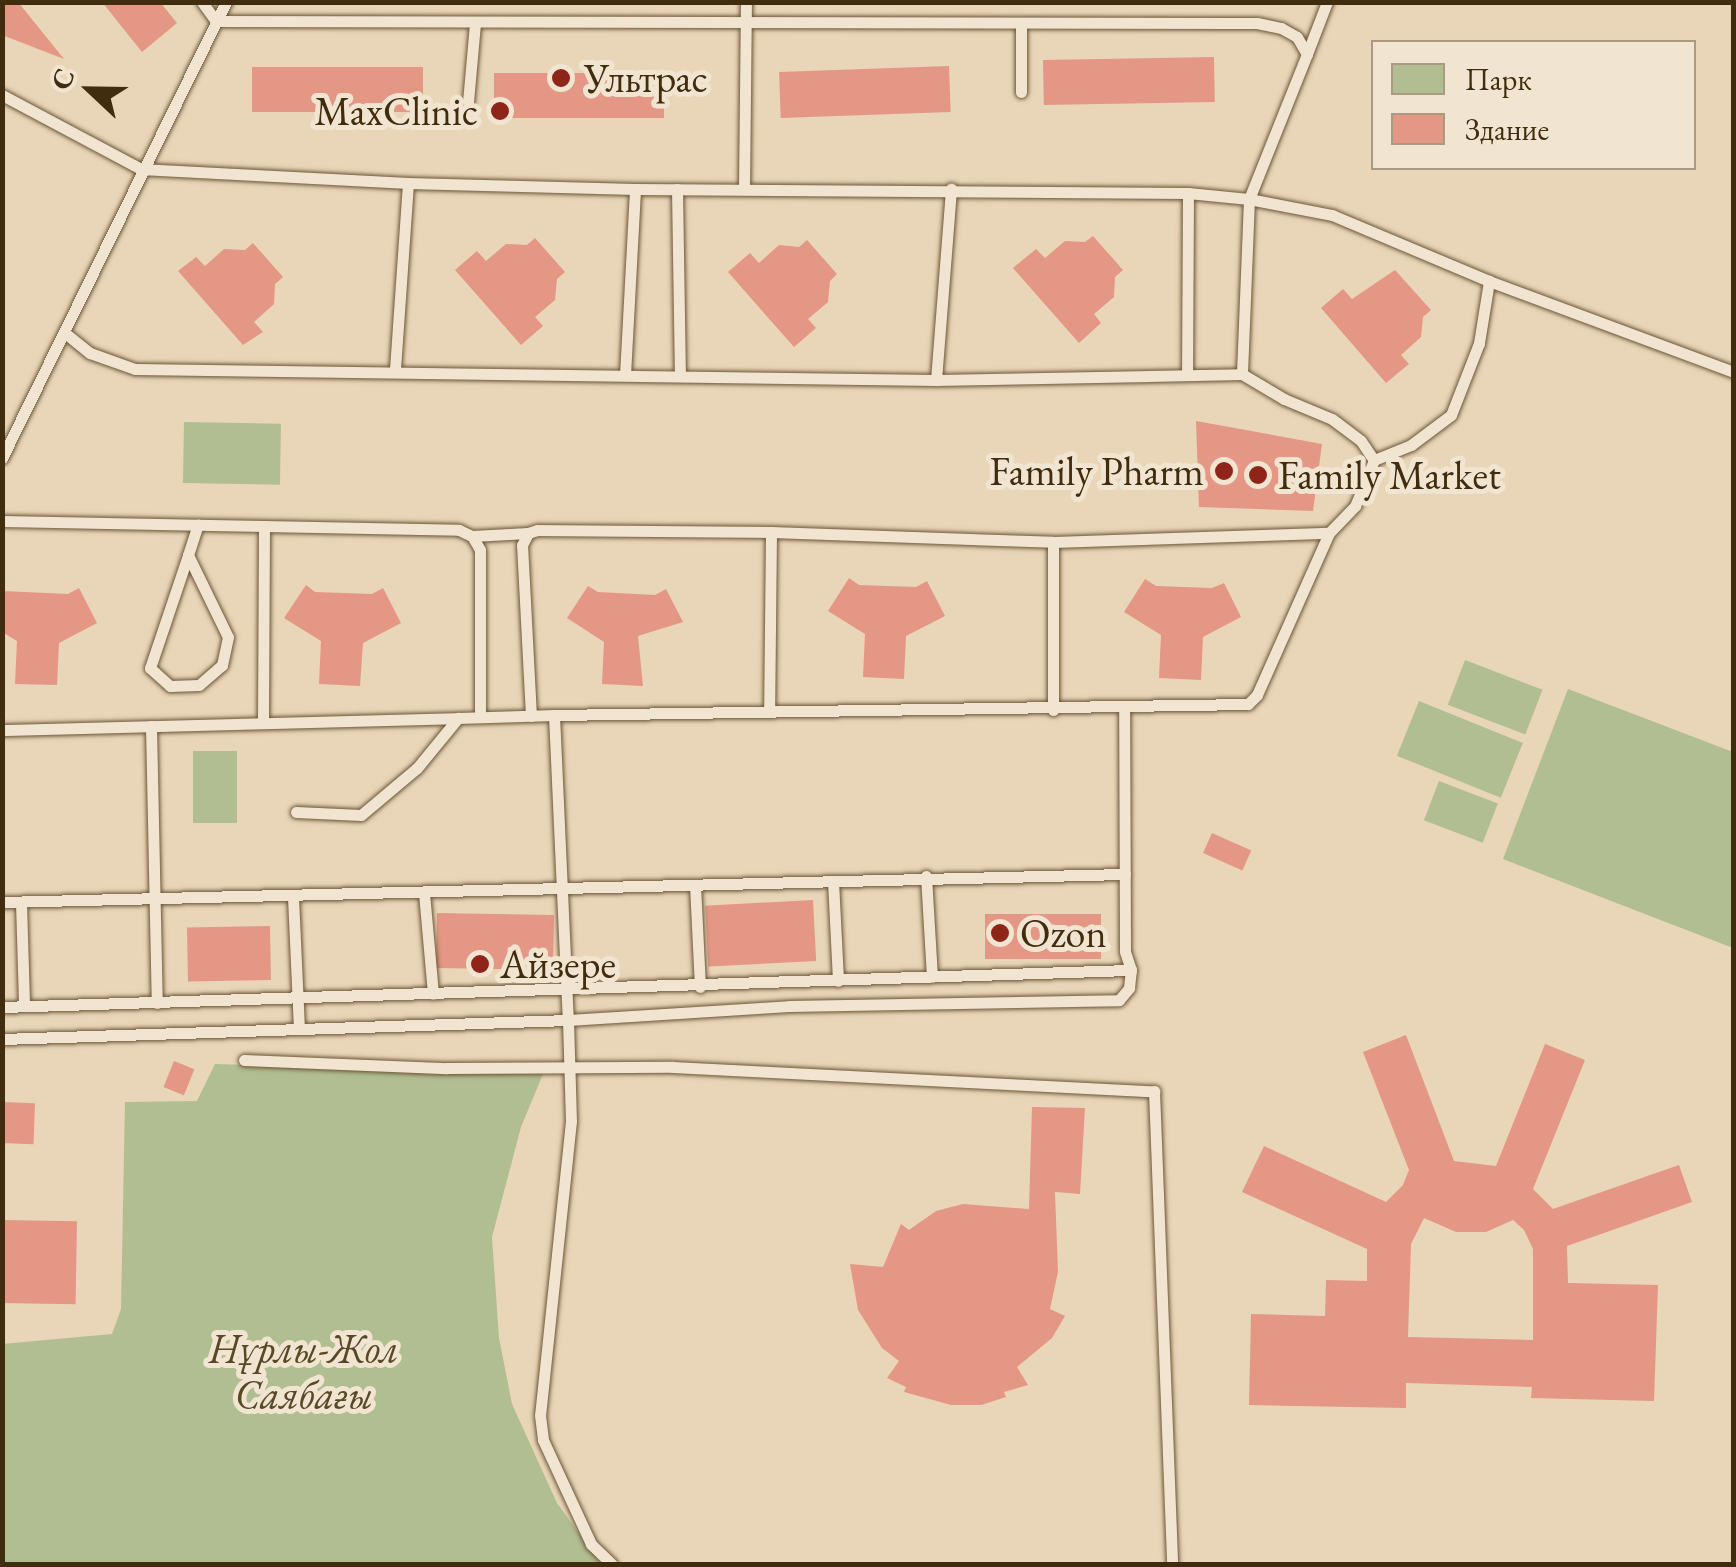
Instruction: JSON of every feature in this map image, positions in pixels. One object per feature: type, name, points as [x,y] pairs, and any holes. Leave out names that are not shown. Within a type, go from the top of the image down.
[{"type":"lane","points":[[202,2],[216,21]]},
{"type":"lane","points":[[2,458],[65,334],[140,170],[226,2]]},
{"type":"lane","points":[[744,189],[746,2]]},
{"type":"lane","points":[[1242,374],[1249,198],[1327,2]]},
{"type":"lane","points":[[216,21],[1257,23],[1297,36],[1307,54]]},
{"type":"lane","points":[[468,102],[474,24]]},
{"type":"lane","points":[[1021,24],[1022,92]]},
{"type":"lane","points":[[2,96],[140,170],[635,189],[952,188],[1249,198],[1332,215],[1489,281],[1734,372]]},
{"type":"lane","points":[[396,369],[408,183]]},
{"type":"lane","points":[[936,380],[952,188]]},
{"type":"lane","points":[[625,375],[635,189]]},
{"type":"lane","points":[[677,189],[680,376]]},
{"type":"lane","points":[[1188,193],[1188,373]]},
{"type":"lane","points":[[2,730],[770,709],[1053,710],[1248,704],[1264,679],[1329,533],[1355,506],[1374,460],[1411,445],[1451,415],[1478,343],[1489,281]]},
{"type":"lane","points":[[65,334],[90,352],[135,369],[396,369],[936,380],[1242,374],[1284,399],[1332,419],[1361,441],[1374,460]]},
{"type":"lane","points":[[2,521],[459,530],[472,536],[771,532],[1054,542],[1329,533]]},
{"type":"lane","points":[[188,555],[228,637],[222,664],[199,685],[170,686],[150,668],[188,555],[198,526]]},
{"type":"lane","points":[[262,722],[264,527]]},
{"type":"lane","points":[[770,709],[771,532]]},
{"type":"lane","points":[[528,533],[522,545],[531,716]]},
{"type":"lane","points":[[472,536],[480,550],[480,717]]},
{"type":"lane","points":[[1053,710],[1054,542]]},
{"type":"lane","points":[[2,1039],[568,1020],[789,1006],[1119,1000],[1129,988],[1132,970],[1125,950],[1124,709]]},
{"type":"lane","points":[[554,716],[572,1121],[540,1415],[543,1440],[591,1544],[612,1564]]},
{"type":"lane","points":[[296,812],[361,815],[417,768],[458,718]]},
{"type":"lane","points":[[151,726],[157,1003]]},
{"type":"lane","points":[[2,902],[293,898],[926,876],[1125,874]]},
{"type":"lane","points":[[926,876],[932,977]]},
{"type":"lane","points":[[833,882],[838,981]]},
{"type":"lane","points":[[695,885],[700,987]]},
{"type":"lane","points":[[424,893],[432,994]]},
{"type":"lane","points":[[293,898],[298,1027]]},
{"type":"lane","points":[[21,902],[24,1006]]},
{"type":"lane","points":[[2,1007],[1132,970]]},
{"type":"lane","points":[[244,1060],[673,1067],[1154,1090],[1172,1564]]},
{"type":"green space","points":[[184,422],[281,424],[280,485],[183,483]]},
{"type":"green space","points":[[1465,660],[1542,690],[1525,735],[1448,705]]},
{"type":"green space","points":[[1568,689],[1733,752],[1733,948],[1503,859]]},
{"type":"green space","points":[[1419,701],[1523,743],[1501,798],[1397,756]]},
{"type":"green space","points":[[193,751],[237,751],[237,823],[193,823]]},
{"type":"green space","points":[[1439,781],[1498,804],[1483,843],[1424,820]]},
{"type":"green space","name":"Нұрлы-Жол Саябағы","points":[[215,1064],[543,1074],[521,1127],[492,1237],[499,1338],[512,1404],[557,1503],[601,1564],[3,1564],[2,1344],[112,1334],[121,1309],[125,1102],[197,1101]]},
{"type":"building","points":[[2,2],[18,2],[64,59],[2,35]]},
{"type":"building","points":[[102,2],[160,2],[177,23],[142,52]]},
{"type":"building","points":[[1214,57],[1215,102],[1044,105],[1043,60]]},
{"type":"building","points":[[949,66],[951,112],[781,118],[779,72]]},
{"type":"building","points":[[252,67],[423,67],[423,112],[252,112]]},
{"type":"building","points":[[494,73],[664,73],[664,118],[494,118]]},
{"type":"building","points":[[1093,236],[1123,270],[1115,277],[1114,297],[1094,314],[1101,323],[1079,343],[1013,268],[1036,249],[1045,258],[1065,241],[1085,242]]},
{"type":"building","points":[[535,238],[565,272],[557,279],[555,300],[535,317],[543,326],[521,345],[455,270],[477,251],[486,261],[506,244],[527,245]]},
{"type":"building","points":[[807,240],[837,274],[830,281],[828,302],[808,319],[816,328],[794,347],[728,272],[750,253],[759,263],[779,245],[799,247]]},
{"type":"building","points":[[253,243],[283,277],[275,284],[274,304],[254,322],[263,332],[243,345],[178,271],[196,257],[205,266],[224,249],[245,250]]},
{"type":"building","points":[[1395,270],[1431,310],[1423,317],[1421,337],[1401,355],[1409,364],[1386,383],[1321,308],[1343,289],[1352,299]]},
{"type":"building","name":"Family Market","points":[[1196,421],[1322,444],[1313,511],[1199,507]]},
{"type":"building","points":[[849,578],[859,585],[916,587],[927,581],[945,616],[906,636],[904,679],[863,677],[865,634],[828,611]]},
{"type":"building","points":[[1145,579],[1156,586],[1212,588],[1224,583],[1241,617],[1203,637],[1201,680],[1159,678],[1161,635],[1124,612]]},
{"type":"building","points":[[306,585],[315,592],[372,594],[383,588],[401,623],[363,643],[360,686],[319,684],[321,641],[284,618]]},
{"type":"building","points":[[588,586],[598,592],[655,595],[666,589],[683,622],[638,636],[643,686],[602,684],[604,642],[567,618]]},
{"type":"building","points":[[79,588],[97,623],[59,643],[57,685],[15,684],[17,641],[2,632],[2,591],[68,594]]},
{"type":"building","points":[[1212,833],[1251,850],[1242,871],[1203,853]]},
{"type":"building","points":[[813,900],[816,961],[708,967],[705,906]]},
{"type":"building","points":[[437,913],[554,915],[553,970],[436,968]]},
{"type":"building","points":[[985,914],[1101,914],[1101,959],[985,959]]},
{"type":"building","points":[[270,926],[271,980],[188,981],[187,927]]},
{"type":"building","points":[[1406,1035],[1454,1161],[1496,1166],[1545,1044],[1585,1060],[1533,1189],[1553,1209],[1679,1165],[1692,1202],[1567,1246],[1568,1283],[1658,1285],[1654,1401],[1531,1398],[1532,1387],[1406,1383],[1406,1408],[1249,1405],[1251,1314],[1325,1316],[1326,1280],[1367,1281],[1367,1249],[1242,1192],[1264,1146],[1386,1202],[1403,1185],[1409,1170],[1363,1052]],"holes":[[[1424,1218],[1456,1232],[1486,1232],[1513,1220],[1524,1230],[1533,1249],[1533,1340],[1408,1337],[1411,1244]]]},
{"type":"building","points":[[174,1061],[194,1069],[184,1095],[164,1087]]},
{"type":"building","points":[[2,1102],[35,1103],[34,1144],[2,1143]]},
{"type":"building","points":[[1032,1107],[1085,1108],[1080,1194],[1055,1192],[1058,1272],[1050,1309],[1065,1316],[1052,1338],[1017,1367],[1028,1385],[1004,1392],[1006,1397],[981,1405],[951,1405],[904,1392],[906,1387],[887,1378],[899,1361],[882,1348],[858,1310],[850,1264],[883,1267],[901,1224],[909,1230],[936,1211],[963,1204],[1029,1209]]},
{"type":"building","points":[[2,1220],[77,1221],[76,1304],[2,1303]]},
{"type":"place","name":"Ультрас","points":[[561,78]]},
{"type":"place","name":"MaxClinic","points":[[500,111]]},
{"type":"place","name":"Family Pharm","points":[[1224,471]]},
{"type":"place","name":"Family Market","points":[[1258,475]]},
{"type":"place","name":"Ozon","points":[[1000,933]]},
{"type":"place","name":"Айзере","points":[[480,964]]}]
